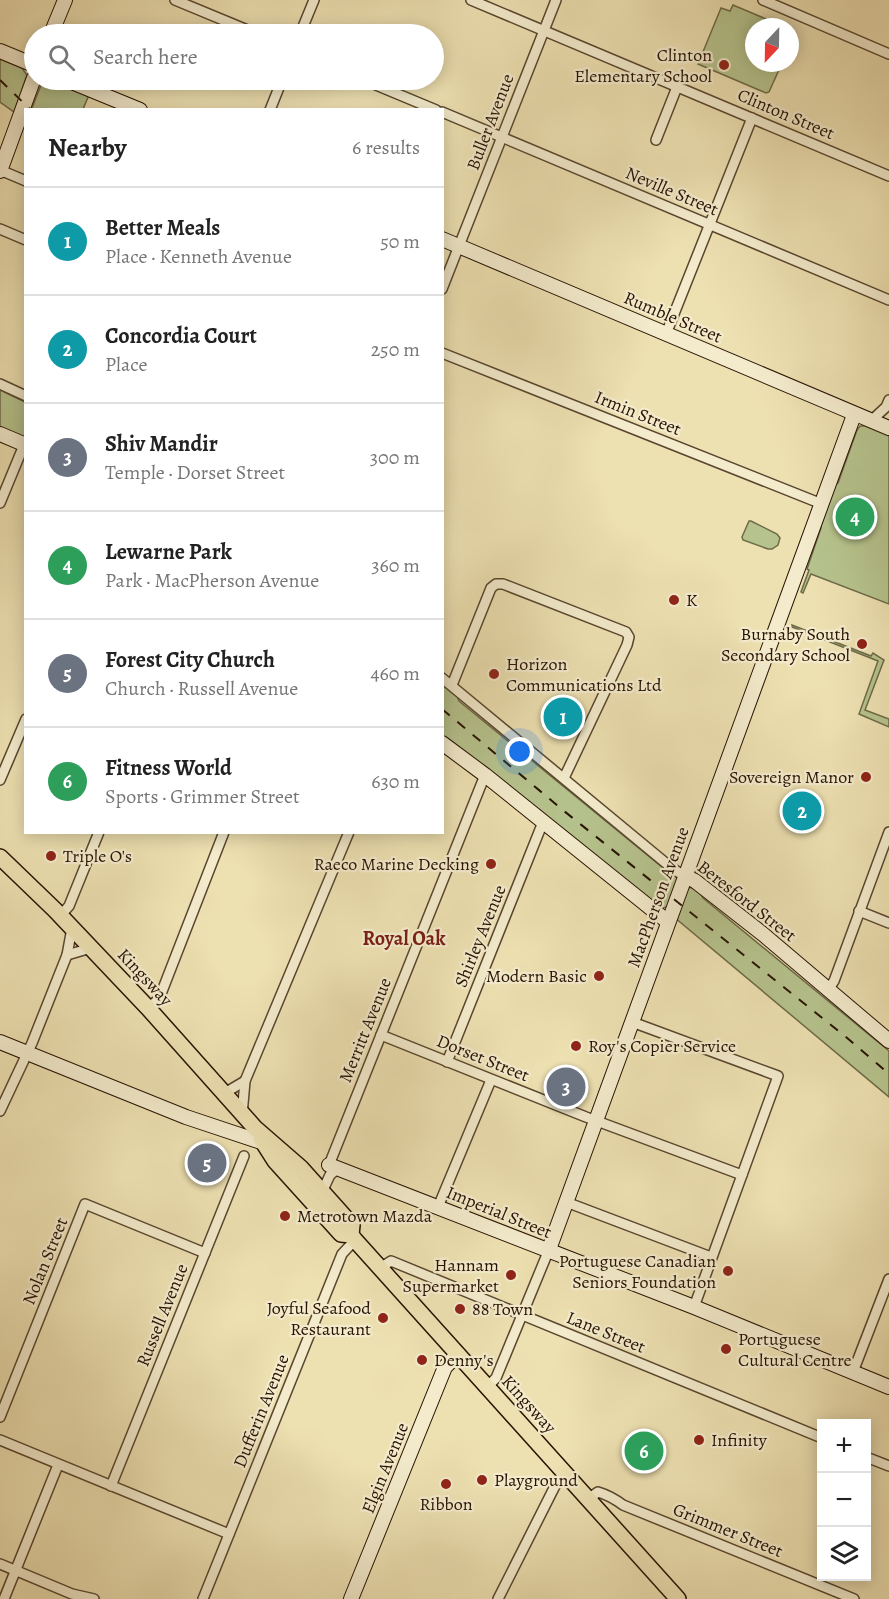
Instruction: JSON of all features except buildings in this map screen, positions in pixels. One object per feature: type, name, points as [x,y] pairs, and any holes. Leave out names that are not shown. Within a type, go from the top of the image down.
[{"type":"main road","name":"Kingsway","points":[[0,857],[148,1008],[242,1115],[280,1149],[322,1192],[352,1225],[353,1237]]},
{"type":"main road","name":"Kingsway","points":[[255,1128],[275,1161],[341,1234],[353,1237],[678,1599]]},
{"type":"street","points":[[55,24],[65,0]]},
{"type":"street","points":[[175,0],[233,24]]},
{"type":"street","points":[[304,24],[314,0]]},
{"type":"street","name":"Clinton Street","points":[[471,0],[889,176]]},
{"type":"street","name":"Buller Avenue","points":[[444,284],[556,0]]},
{"type":"street","points":[[763,0],[889,54]]},
{"type":"street","points":[[0,51],[24,61]]},
{"type":"street","points":[[656,140],[677,87]]},
{"type":"street","points":[[24,179],[0,170],[30,90]]},
{"type":"street","points":[[91,90],[135,108]]},
{"type":"street","points":[[271,108],[278,90]]},
{"type":"street","points":[[388,90],[431,108]]},
{"type":"street","name":"Neville Street","points":[[444,113],[889,300]]},
{"type":"street","points":[[666,334],[752,118]]},
{"type":"street","points":[[0,229],[24,239]]},
{"type":"street","name":"Rumble Street","points":[[444,240],[888,428]]},
{"type":"street","name":"Irmin Street","points":[[444,354],[822,504]]},
{"type":"street","points":[[0,384],[24,395]]},
{"type":"street","points":[[871,421],[887,404]]},
{"type":"street","points":[[887,404],[888,428]]},
{"type":"street","name":"MacPherson Avenue","points":[[487,1387],[496,1378],[548,1252],[854,415]]},
{"type":"street","points":[[0,434],[24,445]]},
{"type":"street","points":[[0,503],[24,447]]},
{"type":"street","points":[[452,685],[491,588],[496,584],[503,584],[626,632],[629,637],[614,675],[603,693],[564,778]]},
{"type":"street","name":"Beresford Street","points":[[444,679],[673,868],[696,881],[889,1041]]},
{"type":"street","points":[[0,780],[24,724]]},
{"type":"street","points":[[444,744],[668,922]]},
{"type":"street","name":"Merritt Avenue","points":[[322,1192],[381,1035],[485,775]]},
{"type":"street","name":"Shirley Avenue","points":[[447,1062],[543,822]]},
{"type":"street","points":[[828,990],[834,981],[889,832]]},
{"type":"street","points":[[60,916],[69,906],[98,834]]},
{"type":"street","points":[[148,1008],[159,999],[223,834]]},
{"type":"street","points":[[242,1115],[245,1081],[348,834]]},
{"type":"street","points":[[859,911],[889,923]]},
{"type":"street","points":[[0,1111],[27,1053],[67,955],[72,928]]},
{"type":"street","points":[[67,955],[91,948]]},
{"type":"street","points":[[632,1022],[778,1076],[694,1307]]},
{"type":"street","name":"Dorset Street","points":[[381,1035],[596,1121],[742,1174]]},
{"type":"street","points":[[0,1042],[186,1117],[280,1149]]},
{"type":"street","points":[[438,1207],[491,1080]]},
{"type":"street","points":[[223,1094],[245,1081]]},
{"type":"street","name":"Russell Avenue","points":[[111,1486],[244,1156]]},
{"type":"street","name":"Imperial Street","points":[[333,1166],[548,1252],[694,1307],[889,1387]]},
{"type":"street","points":[[566,1202],[711,1257]]},
{"type":"street","name":"Nolan Street","points":[[0,1417],[85,1204],[205,1253]]},
{"type":"street","name":"Dufferin Avenue","points":[[203,1599],[342,1254],[353,1237]]},
{"type":"street","name":"Lane Street","points":[[380,1268],[391,1261],[817,1436]]},
{"type":"street","points":[[853,1372],[889,1279]]},
{"type":"street","name":"Elgin Avenue","points":[[351,1599],[445,1367],[458,1354]]},
{"type":"street","points":[[0,1440],[229,1534]]},
{"type":"street","points":[[871,1459],[889,1466]]},
{"type":"street","points":[[4,1599],[58,1465]]},
{"type":"street","points":[[498,1599],[556,1484],[566,1475]]},
{"type":"street","name":"Grimmer Street","points":[[588,1499],[598,1492],[614,1498],[623,1505],[854,1599]]},
{"type":"street","points":[[600,1513],[608,1506],[623,1505]]},
{"type":"street","points":[[0,1564],[72,1594],[94,1599]]},
{"type":"green space","points":[[733,5],[764,18],[745,18],[745,72],[778,72],[769,92],[766,93],[698,64],[721,8],[730,11]]},
{"type":"green space","points":[[0,59],[22,68],[24,84],[14,112],[0,102]]},
{"type":"green space","points":[[39,90],[78,90],[89,95],[83,108],[32,108]]},
{"type":"green space","points":[[0,390],[24,402],[24,441],[0,430]]},
{"type":"green space","points":[[860,426],[889,436],[889,604],[811,574],[803,593],[801,592],[821,528],[820,523]]},
{"type":"green space","points":[[749,521],[777,534],[780,538],[778,545],[768,549],[743,540],[742,537]]},
{"type":"green space","points":[[792,625],[871,656],[873,653],[884,660],[865,710],[889,719],[889,727],[859,714],[878,661],[792,627]]},
{"type":"green space","points":[[444,686],[457,696],[459,701],[667,871],[675,875],[678,880],[669,906],[661,909],[444,741]]},
{"type":"green space","points":[[687,888],[697,890],[703,898],[889,1051],[889,1097],[674,917]]},
{"type":"railway","points":[[0,80],[29,108]]},
{"type":"railway","points":[[444,711],[564,811],[889,1074]]},
{"type":"place","name":"Clinton Elementary School","points":[[724,65]]},
{"type":"place","name":"Lewarne Park","points":[[855,517]]},
{"type":"place","name":"K","points":[[674,600]]},
{"type":"place","name":"Burnaby South Secondary School","points":[[862,644]]},
{"type":"place","name":"Horizon Communications Ltd","points":[[494,674]]},
{"type":"place","name":"Better Meals","points":[[563,717]]},
{"type":"place","name":"Sovereign Manor","points":[[866,777]]},
{"type":"place","name":"Concordia Court","points":[[802,811]]},
{"type":"place","name":"Triple O's","points":[[51,856]]},
{"type":"place","name":"Raeco Marine Decking","points":[[491,864]]},
{"type":"place","name":"Modern Basic","points":[[599,976]]},
{"type":"place","name":"Roy's Copier Service","points":[[576,1046]]},
{"type":"place","name":"Shiv Mandir","points":[[566,1087]]},
{"type":"place","name":"Forest City Church","points":[[207,1163]]},
{"type":"place","name":"Metrotown Mazda","points":[[285,1216]]},
{"type":"place","name":"Portuguese Canadian Seniors Foundation","points":[[728,1271]]},
{"type":"place","name":"Hannam Supermarket","points":[[511,1275]]},
{"type":"place","name":"88 Town","points":[[460,1309]]},
{"type":"place","name":"Joyful Seafood Restaurant","points":[[383,1318]]},
{"type":"place","name":"Portuguese Cultural Centre","points":[[726,1349]]},
{"type":"place","name":"Denny's","points":[[422,1360]]},
{"type":"place","name":"Infinity","points":[[699,1440]]},
{"type":"place","name":"Fitness World","points":[[644,1451]]},
{"type":"place","name":"Playground","points":[[482,1480]]},
{"type":"place","name":"Ribbon","points":[[446,1484]]},
{"type":"district","name":"Royal Oak","points":[[404,938]]}]
